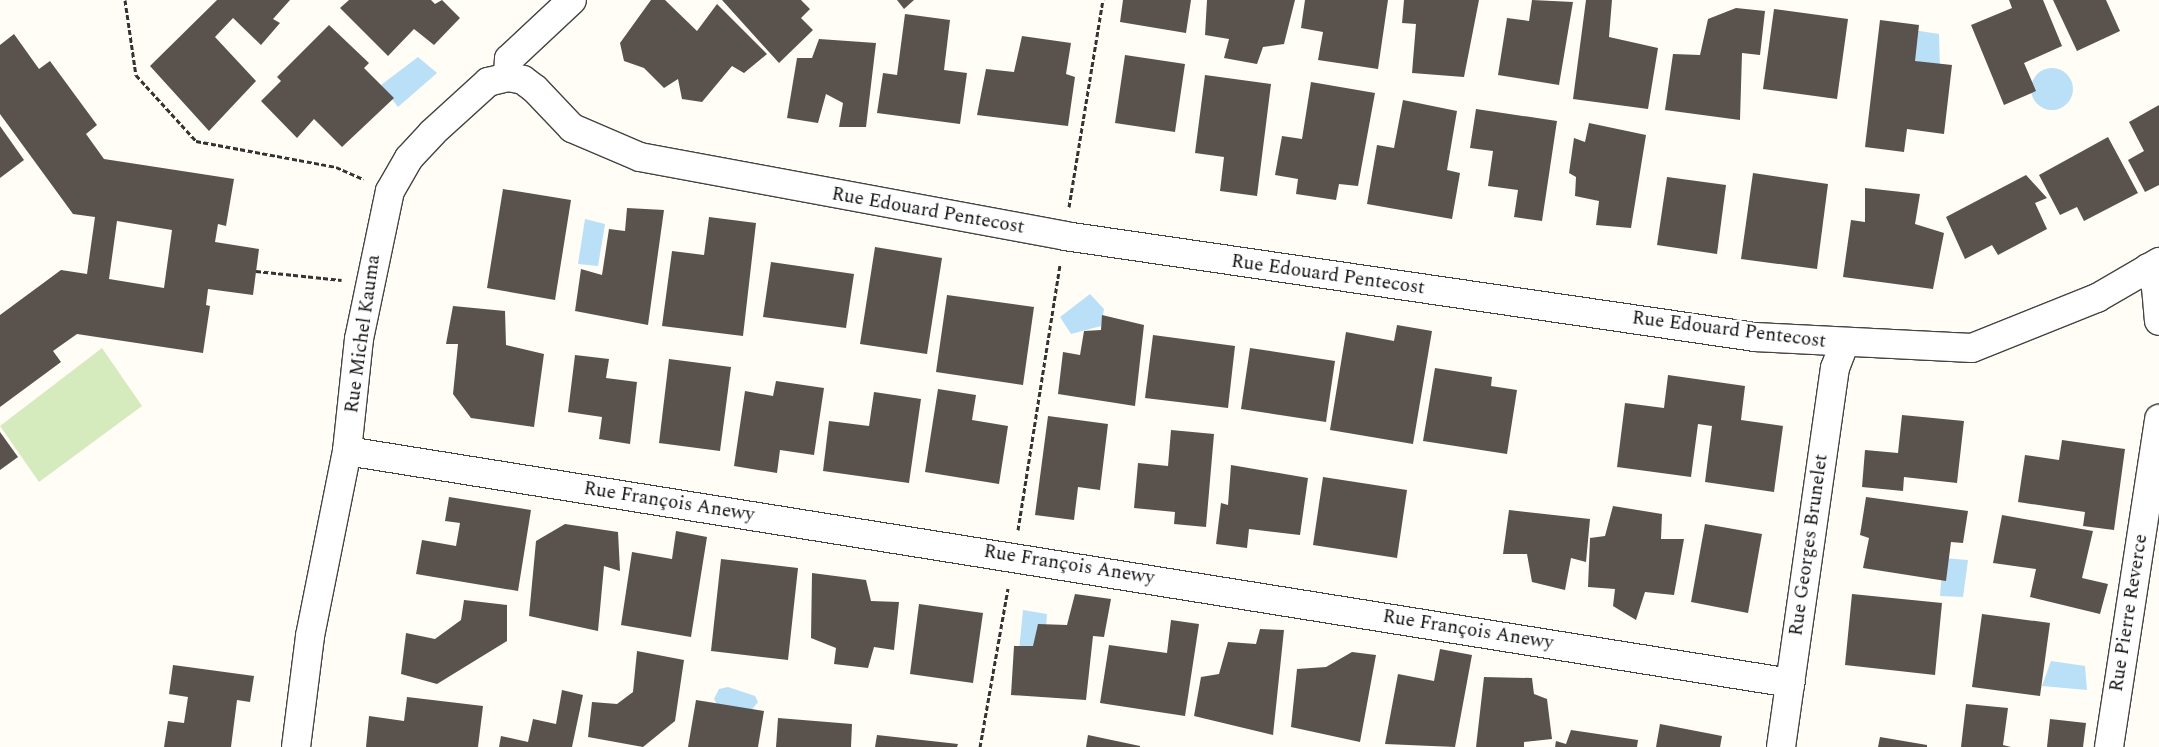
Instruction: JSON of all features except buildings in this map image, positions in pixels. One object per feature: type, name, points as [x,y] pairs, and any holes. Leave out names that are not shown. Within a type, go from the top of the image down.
[{"type":"street","points":[[508,77],[509,59],[572,0]]},
{"type":"street","name":"Rue Michel Kauma","points":[[296,747],[310,636],[347,451],[358,338],[369,280],[390,191],[409,158],[457,108],[488,82],[508,77]]},
{"type":"street","name":"Rue Edouard Pentecost","points":[[508,77],[523,80],[535,89],[572,128],[640,157],[1064,236],[1756,337],[1844,344],[1972,348],[2097,298],[2154,265]]},
{"type":"street","points":[[2154,265],[2159,321]]},
{"type":"street","name":"Rue Georges Brunelet","points":[[1781,747],[1835,368],[1844,344]]},
{"type":"street","name":"Rue Pierre Reverce","points":[[2109,747],[2159,419]]},
{"type":"street","name":"Rue François Anewy","points":[[347,451],[1014,556],[1790,683]]},
{"type":"path","points":[[125,0],[136,75],[196,141],[336,167],[390,191]]},
{"type":"path","points":[[980,747],[1014,556],[1103,0]]},
{"type":"path","points":[[256,270],[343,280],[369,280]]},
{"type":"green space","points":[[102,348],[142,406],[39,482],[0,426]]},
{"type":"water","points":[[1913,30],[1939,34],[1940,72],[1909,70]]},
{"type":"water","points":[[418,57],[437,73],[398,107],[381,85]]},
{"type":"water","points":[[2056,68],[2064,71],[2070,77],[2073,89],[2070,101],[2064,107],[2048,110],[2040,107],[2034,101],[2031,85],[2034,77],[2040,71]]},
{"type":"water","points":[[585,219],[605,224],[598,266],[578,264]]},
{"type":"water","points":[[1090,294],[1104,309],[1101,326],[1071,334],[1060,317]]},
{"type":"water","points":[[1943,558],[1968,560],[1963,597],[1940,596]]},
{"type":"water","points":[[1023,610],[1047,614],[1044,652],[1019,651]]},
{"type":"water","points":[[2051,661],[2085,666],[2087,690],[2042,686]]},
{"type":"water","points":[[728,687],[755,696],[758,702],[749,713],[720,709],[714,699],[719,689]]}]
